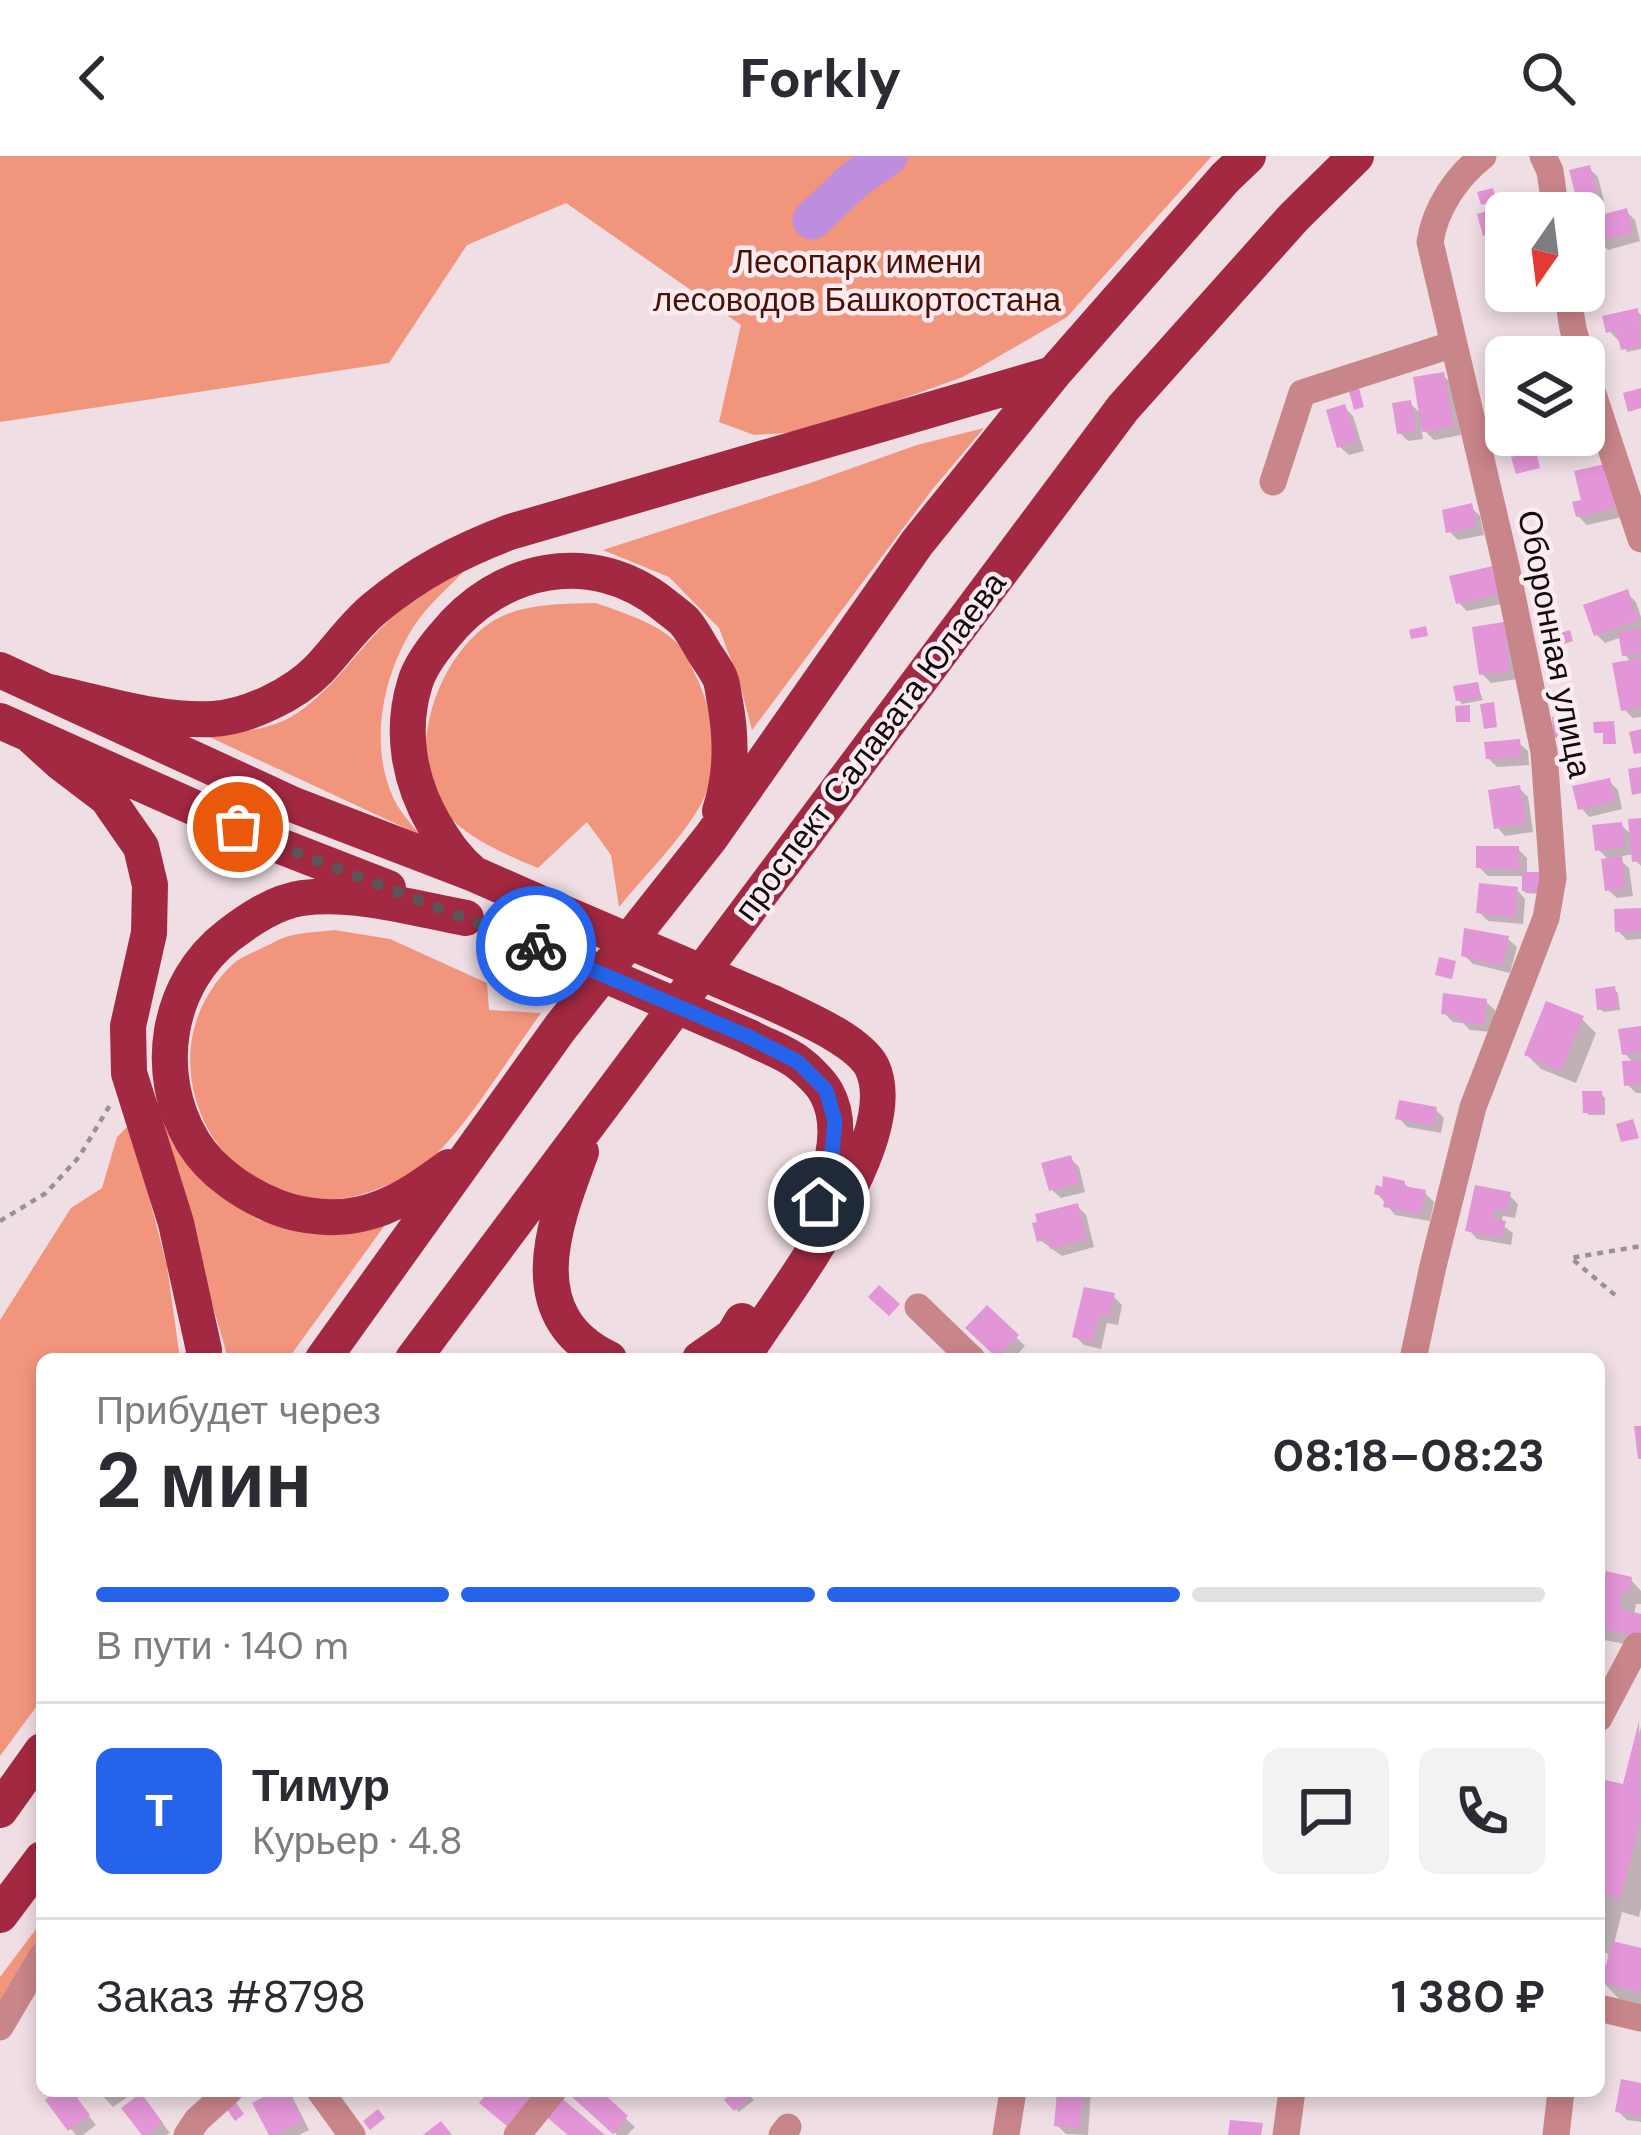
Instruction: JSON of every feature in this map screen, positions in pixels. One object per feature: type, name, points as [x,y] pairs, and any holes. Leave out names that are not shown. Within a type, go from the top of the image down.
[{"type":"main road","points":[[326,1353],[560,1028],[711,837],[917,543],[1053,374],[1248,156]]},
{"type":"main road","name":"проспект Салавата Юлаева","points":[[417,1353],[1123,408],[1356,156]]},
{"type":"main road","points":[[50,692],[180,718],[219,719],[250,710],[315,673],[371,610],[425,570],[464,549],[1053,374]]},
{"type":"main road","points":[[474,874],[454,857],[415,785],[407,754],[409,716],[415,681],[460,614],[523,577],[603,572],[647,592],[685,622],[720,677],[731,735],[728,786],[711,837]]},
{"type":"main road","points":[[0,670],[294,805],[474,874],[772,1003],[856,1048],[872,1068],[877,1094],[868,1148],[839,1208],[750,1346],[740,1353]]},
{"type":"main road","points":[[15,727],[280,846],[510,934],[798,1062],[826,1090],[835,1121],[831,1162],[819,1202],[733,1336],[709,1353]]},
{"type":"main road","points":[[15,727],[107,798],[141,847],[150,885],[149,933],[128,1026],[129,1073],[176,1223],[202,1353]]},
{"type":"main road","points":[[466,917],[344,896],[297,899],[255,915],[212,948],[184,987],[170,1031],[170,1062],[182,1119],[202,1154],[234,1185],[291,1212],[358,1216],[387,1206],[476,1147]]},
{"type":"main road","points":[[594,1115],[560,1210],[550,1257],[551,1289],[560,1317],[580,1340],[600,1353]]},
{"type":"main road","points":[[0,1810],[36,1759]]},
{"type":"main road","points":[[0,1916],[36,1867]]},
{"type":"street","name":"Оборонная улица","points":[[1414,1353],[1473,1107],[1546,917],[1553,878],[1544,752],[1430,242],[1434,216],[1470,166],[1483,156]]},
{"type":"street","points":[[1543,156],[1553,192]]},
{"type":"street","points":[[1273,482],[1302,393],[1454,344]]},
{"type":"street","points":[[1605,430],[1641,538]]},
{"type":"street","points":[[918,1307],[966,1353]]},
{"type":"street","points":[[1605,1707],[1637,1646],[1641,1647]]},
{"type":"street","points":[[0,2027],[36,1966]]},
{"type":"street","points":[[1605,2009],[1641,2018]]},
{"type":"street","points":[[188,2135],[222,2097]]},
{"type":"street","points":[[324,2097],[352,2135]]},
{"type":"street","points":[[517,2135],[548,2097]]},
{"type":"street","points":[[1006,2135],[1011,2097]]},
{"type":"street","points":[[1286,2135],[1291,2097]]},
{"type":"street","points":[[1556,2135],[1560,2097]]},
{"type":"path","points":[[0,1221],[46,1193],[79,1157],[129,1073]]},
{"type":"path","points":[[1615,1295],[1571,1258],[1641,1246]]},
{"type":"green space","name":"Лесопарк имени лесоводов Башкортостана","points":[[0,156],[1212,156],[1067,317],[963,377],[812,431],[754,435],[719,422],[741,325],[566,203],[467,245],[389,363],[0,422]]},
{"type":"green space","points":[[984,428],[931,491],[752,730],[719,628],[669,577],[603,550],[917,445]]},
{"type":"green space","points":[[464,571],[414,626],[394,667],[382,714],[382,761],[388,784],[420,835],[203,734],[261,728],[294,715],[329,686],[390,620]]},
{"type":"green space","points":[[596,603],[651,625],[681,647],[700,684],[713,732],[713,765],[705,796],[677,839],[619,907],[611,855],[587,822],[538,868],[488,845],[453,820],[431,787],[426,760],[434,701],[446,673],[482,629],[527,608]]},
{"type":"green space","points":[[334,930],[390,939],[487,983],[489,1010],[541,1013],[467,1119],[417,1172],[375,1190],[324,1200],[279,1192],[240,1169],[212,1135],[194,1094],[191,1050],[203,1005],[235,962],[286,937]]},
{"type":"green space","points":[[163,1094],[209,1187],[259,1220],[319,1231],[385,1225],[292,1353],[226,1353],[152,1099]]},
{"type":"green space","points":[[130,1124],[167,1266],[179,1353],[36,1353],[36,1707],[0,1756],[0,1320],[71,1208],[102,1188],[117,1137]]},
{"type":"green space","points":[[36,1929],[36,1955],[0,2013],[0,1977]]},
{"type":"building","points":[[1590,165],[1597,192],[1575,192],[1569,170]]},
{"type":"building","points":[[1493,188],[1494,192],[1485,192],[1481,205],[1477,192]]},
{"type":"building","points":[[1627,208],[1633,233],[1605,240],[1605,214]]},
{"type":"building","points":[[1485,212],[1485,235],[1483,236],[1477,214]]},
{"type":"building","points":[[1638,308],[1641,346],[1621,350],[1616,330],[1606,333],[1602,316]]},
{"type":"building","points":[[1444,372],[1454,427],[1422,432],[1413,377]]},
{"type":"building","points":[[1359,388],[1364,407],[1354,410],[1349,391]]},
{"type":"building","points":[[1641,388],[1641,408],[1628,412],[1623,393]]},
{"type":"building","points":[[1411,400],[1416,431],[1397,434],[1392,403]]},
{"type":"building","points":[[1345,404],[1357,442],[1337,448],[1326,410]]},
{"type":"building","points":[[1537,456],[1540,468],[1516,474],[1511,457]]},
{"type":"building","points":[[1605,464],[1615,508],[1576,517],[1572,502],[1581,500],[1574,471]]},
{"type":"building","points":[[1472,503],[1477,526],[1446,533],[1442,510]]},
{"type":"building","points":[[1493,566],[1499,594],[1456,604],[1449,576]]},
{"type":"building","points":[[1628,589],[1638,620],[1594,636],[1583,605]]},
{"type":"building","points":[[1504,622],[1510,671],[1479,675],[1472,627]]},
{"type":"building","points":[[1426,626],[1428,636],[1411,639],[1409,630]]},
{"type":"building","points":[[1641,628],[1641,654],[1622,656],[1618,632]]},
{"type":"building","points":[[1570,630],[1573,641],[1557,646],[1554,635]]},
{"type":"building","points":[[1641,658],[1641,707],[1621,711],[1612,663]]},
{"type":"building","points":[[1478,682],[1481,697],[1456,701],[1453,686]]},
{"type":"building","points":[[1494,702],[1497,727],[1484,729],[1480,704]]},
{"type":"building","points":[[1470,705],[1470,722],[1456,722],[1455,706]]},
{"type":"building","points":[[1571,716],[1572,736],[1553,738],[1552,717]]},
{"type":"building","points":[[1614,721],[1616,744],[1603,744],[1603,733],[1594,733],[1593,722]]},
{"type":"building","points":[[1641,729],[1641,753],[1634,754],[1629,732]]},
{"type":"building","points":[[1520,739],[1521,757],[1486,759],[1484,742]]},
{"type":"building","points":[[1641,767],[1641,793],[1632,795],[1628,769]]},
{"type":"building","points":[[1610,778],[1615,801],[1578,810],[1572,786]]},
{"type":"building","points":[[1520,785],[1526,823],[1494,829],[1488,790]]},
{"type":"building","points":[[1641,818],[1641,861],[1632,862],[1628,819]]},
{"type":"building","points":[[1622,822],[1625,847],[1595,851],[1592,825]]},
{"type":"building","points":[[1476,846],[1519,846],[1519,869],[1476,868]]},
{"type":"building","points":[[1622,856],[1626,888],[1605,891],[1601,859]]},
{"type":"building","points":[[1522,872],[1541,872],[1540,892],[1522,891]]},
{"type":"building","points":[[1479,883],[1518,887],[1515,917],[1476,913]]},
{"type":"building","points":[[1641,908],[1641,931],[1615,932],[1614,909]]},
{"type":"building","points":[[1464,928],[1509,936],[1502,966],[1461,956]]},
{"type":"building","points":[[1439,957],[1456,961],[1452,979],[1435,975]]},
{"type":"building","points":[[1615,986],[1618,1007],[1597,1010],[1595,989]]},
{"type":"building","points":[[1443,993],[1487,999],[1484,1025],[1441,1014]]},
{"type":"building","points":[[1546,1001],[1584,1016],[1561,1071],[1524,1055]]},
{"type":"building","points":[[1641,1026],[1641,1052],[1622,1055],[1618,1029]]},
{"type":"building","points":[[1641,1060],[1641,1084],[1624,1086],[1622,1061]]},
{"type":"building","points":[[1582,1091],[1602,1091],[1603,1113],[1583,1113]]},
{"type":"building","points":[[1399,1100],[1437,1107],[1433,1126],[1395,1119]]},
{"type":"building","points":[[1633,1119],[1639,1138],[1621,1142],[1616,1124]]},
{"type":"building","points":[[1071,1155],[1079,1183],[1049,1191],[1041,1163]]},
{"type":"building","points":[[1383,1176],[1426,1190],[1421,1214],[1383,1207],[1385,1197],[1374,1194],[1376,1185],[1382,1187]]},
{"type":"building","points":[[1475,1185],[1511,1192],[1507,1211],[1495,1209],[1493,1219],[1506,1221],[1502,1238],[1465,1231]]},
{"type":"building","points":[[1078,1203],[1087,1239],[1050,1249],[1048,1239],[1037,1242],[1032,1223],[1037,1222],[1035,1214]]},
{"type":"building","points":[[879,1285],[900,1304],[889,1316],[868,1297]]},
{"type":"building","points":[[1084,1287],[1115,1293],[1109,1318],[1099,1316],[1093,1342],[1072,1337]]},
{"type":"building","points":[[987,1305],[1019,1335],[1002,1353],[992,1353],[965,1328]]},
{"type":"building","points":[[1634,1426],[1641,1426],[1641,1459],[1638,1459]]},
{"type":"building","points":[[1606,1571],[1632,1577],[1620,1609],[1641,1614],[1641,1637],[1605,1630]]},
{"type":"building","points":[[1639,1721],[1641,1820],[1620,1899],[1605,1895],[1605,1780],[1623,1784]]},
{"type":"building","points":[[1612,1941],[1641,1948],[1641,1992],[1605,1983]]},
{"type":"building","points":[[1621,2079],[1641,2083],[1641,2116],[1615,2112]]},
{"type":"building","points":[[76,2097],[90,2115],[68,2131],[45,2100]]},
{"type":"building","points":[[144,2097],[163,2123],[142,2135],[121,2108]]},
{"type":"building","points":[[264,2097],[290,2097],[303,2121],[269,2135],[252,2103]]},
{"type":"building","points":[[484,2097],[532,2097],[507,2126],[479,2103]]},
{"type":"building","points":[[560,2097],[605,2135],[568,2135],[543,2114]]},
{"type":"building","points":[[572,2097],[607,2097],[628,2116],[613,2134]]},
{"type":"building","points":[[728,2097],[751,2097],[734,2111],[724,2100]]},
{"type":"building","points":[[1056,2097],[1083,2097],[1080,2128],[1054,2126]]},
{"type":"building","points":[[235,2101],[244,2114],[235,2121],[226,2108]]},
{"type":"building","points":[[378,2109],[385,2118],[370,2130],[363,2121]]},
{"type":"building","points":[[1230,2120],[1263,2123],[1261,2135],[1228,2135]]},
{"type":"building","points":[[441,2121],[452,2135],[423,2135]]},
{"type":"waterway","points":[[812,220],[888,156]]},
{"type":"way so far","points":[[238,827],[536,946]]},
{"type":"route","points":[[536,946],[798,1062],[826,1090],[835,1121],[831,1162],[819,1202]]}]
